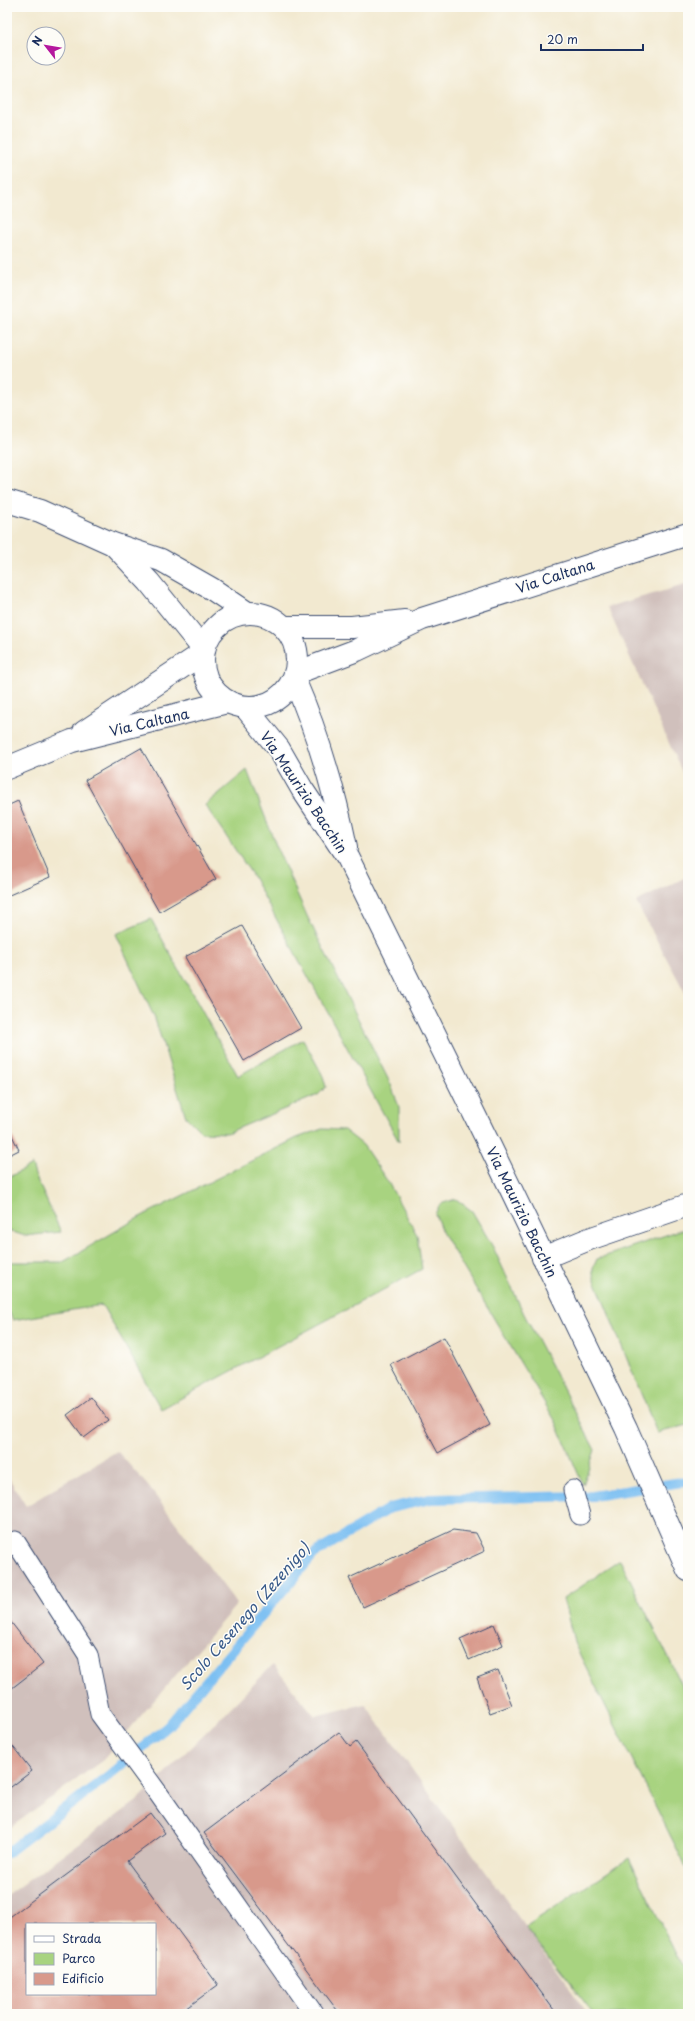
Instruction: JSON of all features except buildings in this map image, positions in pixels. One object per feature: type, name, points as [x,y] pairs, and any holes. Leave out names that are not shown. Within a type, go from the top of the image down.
[{"type":"main road","points":[[7,501],[40,511],[113,544],[161,560],[212,589],[246,612]]},
{"type":"main road","name":"Via Caltana","points":[[295,676],[357,650],[422,619],[688,534]]},
{"type":"main road","points":[[113,544],[149,582],[203,652]]},
{"type":"main road","points":[[246,612],[260,613],[273,618],[284,627],[292,637],[296,649],[295,676],[286,692],[274,701],[260,707],[236,704],[210,686],[205,676],[203,652],[209,636],[219,625],[232,616],[246,612]]},
{"type":"main road","name":"Via Caltana","points":[[284,627],[352,627],[422,619]]},
{"type":"main road","name":"Via Caltana","points":[[72,741],[203,652]]},
{"type":"main road","name":"Via Maurizio Bacchin","points":[[295,676],[335,792],[348,858]]},
{"type":"main road","name":"Via Caltana","points":[[7,768],[72,741],[204,709],[236,704]]},
{"type":"main road","name":"Via Maurizio Bacchin","points":[[236,704],[279,749],[302,789],[348,858],[626,1428],[667,1525],[688,1570]]},
{"type":"main road","points":[[543,1258],[589,1239],[688,1205]]},
{"type":"lane","points":[[573,1490],[580,1515]]},
{"type":"lane","points":[[7,1547],[15,1541],[88,1654],[100,1714],[158,1792],[314,2014]]},
{"type":"shaded area","points":[[688,584],[688,785],[607,607]]},
{"type":"shaded area","points":[[688,876],[688,998],[636,902]]},
{"type":"shaded area","points":[[117,1451],[148,1486],[237,1604],[103,1760],[7,1830],[7,1475],[26,1506]]},
{"type":"shaded area","points":[[273,1665],[315,1716],[365,1704],[588,2014],[7,2014],[7,1896],[137,1801]]},
{"type":"green space","points":[[247,770],[279,853],[307,916],[391,1085],[399,1107],[399,1142],[251,873],[205,805]]},
{"type":"green space","points":[[151,919],[238,1076],[303,1039],[323,1076],[326,1087],[318,1095],[227,1133],[201,1132],[186,1117],[155,1019],[116,934]]},
{"type":"green space","points":[[322,1129],[344,1130],[363,1145],[388,1182],[417,1235],[422,1269],[161,1409],[102,1305],[13,1320],[7,1308],[7,1262],[63,1262],[138,1218],[297,1138]]},
{"type":"green space","points":[[32,1165],[35,1175],[61,1232],[25,1236],[7,1230],[7,1178]]},
{"type":"green space","points":[[456,1199],[472,1211],[493,1247],[524,1314],[595,1450],[583,1485],[556,1422],[442,1232],[435,1214],[440,1204]]},
{"type":"green space","points":[[683,1229],[688,1229],[688,1425],[657,1433],[593,1275],[593,1268],[597,1259]]},
{"type":"green space","points":[[620,1560],[688,1697],[688,1871],[575,1645],[563,1599]]},
{"type":"green space","points":[[629,1858],[688,1979],[688,2014],[594,2014],[525,1927]]},
{"type":"waterway","name":"Scolo Cesenego (Zezenigo)","points":[[7,1853],[108,1776],[168,1726],[314,1554],[390,1508],[430,1499],[593,1496],[688,1481]]}]
